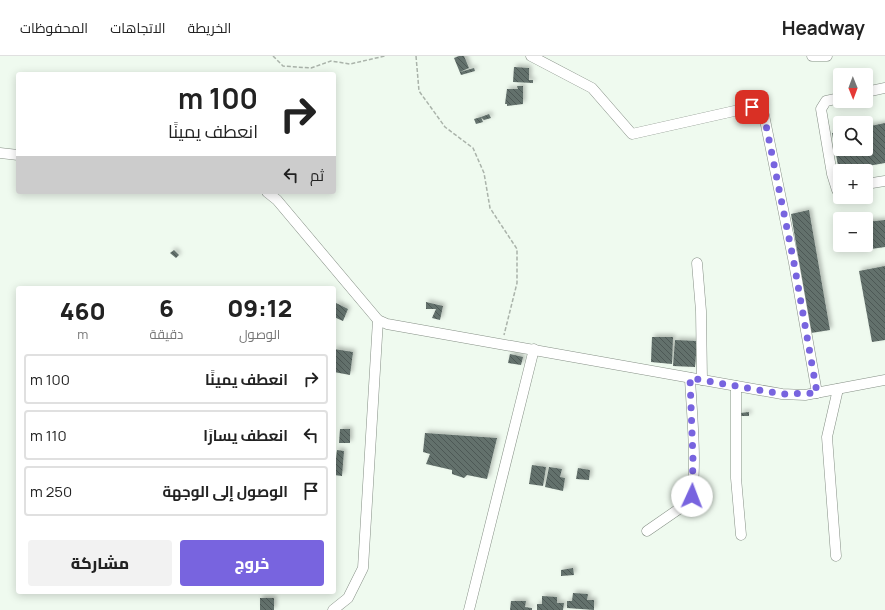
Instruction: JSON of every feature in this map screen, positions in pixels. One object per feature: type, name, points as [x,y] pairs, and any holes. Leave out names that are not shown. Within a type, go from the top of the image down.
[{"type":"street","points":[[531,56],[592,88],[632,134],[752,107],[760,109],[764,115],[794,263],[817,393]]},
{"type":"street","points":[[812,56],[827,56]]},
{"type":"street","points":[[873,91],[885,88]]},
{"type":"street","points":[[833,100],[826,101],[821,109],[833,177]]},
{"type":"street","points":[[0,153],[16,155]]},
{"type":"street","points":[[873,183],[885,181]]},
{"type":"street","points":[[270,194],[277,200],[378,320],[387,324],[782,394],[817,393],[885,380]]},
{"type":"street","points":[[697,263],[701,311],[702,380]]},
{"type":"street","points":[[332,610],[348,598],[364,568],[378,320]]},
{"type":"street","points":[[469,610],[534,349]]},
{"type":"street","points":[[647,531],[689,502],[692,496],[693,460],[690,378]]},
{"type":"street","points":[[736,386],[736,478],[741,536]]},
{"type":"street","points":[[836,556],[827,437],[838,389]]},
{"type":"path","points":[[273,56],[283,66],[311,68],[330,61],[350,64],[385,56]]},
{"type":"path","points":[[416,56],[419,91],[445,127],[473,148],[484,174],[490,208],[517,249],[517,283],[501,344]]},
{"type":"building","points":[[464,56],[469,68],[460,72],[474,68],[475,71],[461,75],[454,58]]},
{"type":"building","points":[[514,67],[529,68],[529,80],[533,80],[533,83],[513,82]]},
{"type":"building","points":[[517,86],[523,86],[523,104],[507,106],[507,104],[505,104],[507,89],[518,89]]},
{"type":"building","points":[[489,114],[491,118],[484,120],[481,117]]},
{"type":"building","points":[[481,117],[483,122],[476,124],[474,119]]},
{"type":"building","points":[[885,123],[885,163],[873,165],[838,164],[836,156],[873,156],[873,126]]},
{"type":"building","points":[[809,210],[830,330],[811,333],[791,214]]},
{"type":"building","points":[[885,220],[885,247],[873,249],[873,221]]},
{"type":"building","points":[[174,250],[179,255],[176,258],[170,253]]},
{"type":"building","points":[[885,266],[885,340],[872,342],[859,271]]},
{"type":"building","points":[[426,302],[443,306],[440,320],[432,318],[436,309],[426,309]]},
{"type":"building","points":[[336,303],[348,309],[343,321],[336,318]]},
{"type":"building","points":[[652,337],[673,337],[672,364],[651,362]]},
{"type":"building","points":[[675,340],[697,341],[695,367],[673,366]]},
{"type":"building","points":[[336,349],[353,352],[350,375],[336,372]]},
{"type":"building","points":[[510,354],[523,357],[521,365],[508,363]]},
{"type":"building","points":[[749,412],[749,416],[740,416],[740,413]]},
{"type":"building","points":[[340,429],[350,429],[350,443],[339,443]]},
{"type":"building","points":[[425,433],[497,438],[487,479],[467,475],[464,478],[452,474],[452,470],[426,464],[430,454],[423,452]]},
{"type":"building","points":[[337,450],[344,451],[342,476],[336,475]]},
{"type":"building","points":[[532,465],[546,467],[543,486],[529,484]]},
{"type":"building","points":[[549,467],[562,469],[560,477],[565,478],[563,491],[545,487]]},
{"type":"building","points":[[578,468],[590,470],[589,480],[576,479]]},
{"type":"building","points":[[573,568],[574,575],[561,576],[561,570]]},
{"type":"building","points":[[573,593],[588,594],[587,600],[594,600],[594,610],[567,608],[567,601],[572,601]]},
{"type":"building","points":[[542,596],[557,597],[557,603],[564,603],[563,610],[537,610],[537,604],[542,604]]},
{"type":"building","points":[[260,598],[274,598],[274,610],[260,610]]},
{"type":"building","points":[[511,601],[526,601],[525,607],[532,608],[532,610],[510,610]]},
{"type":"route","points":[[692,496],[693,460],[690,378],[782,394],[805,395],[817,393],[794,263],[764,115],[760,109],[757,107],[752,107]]}]
